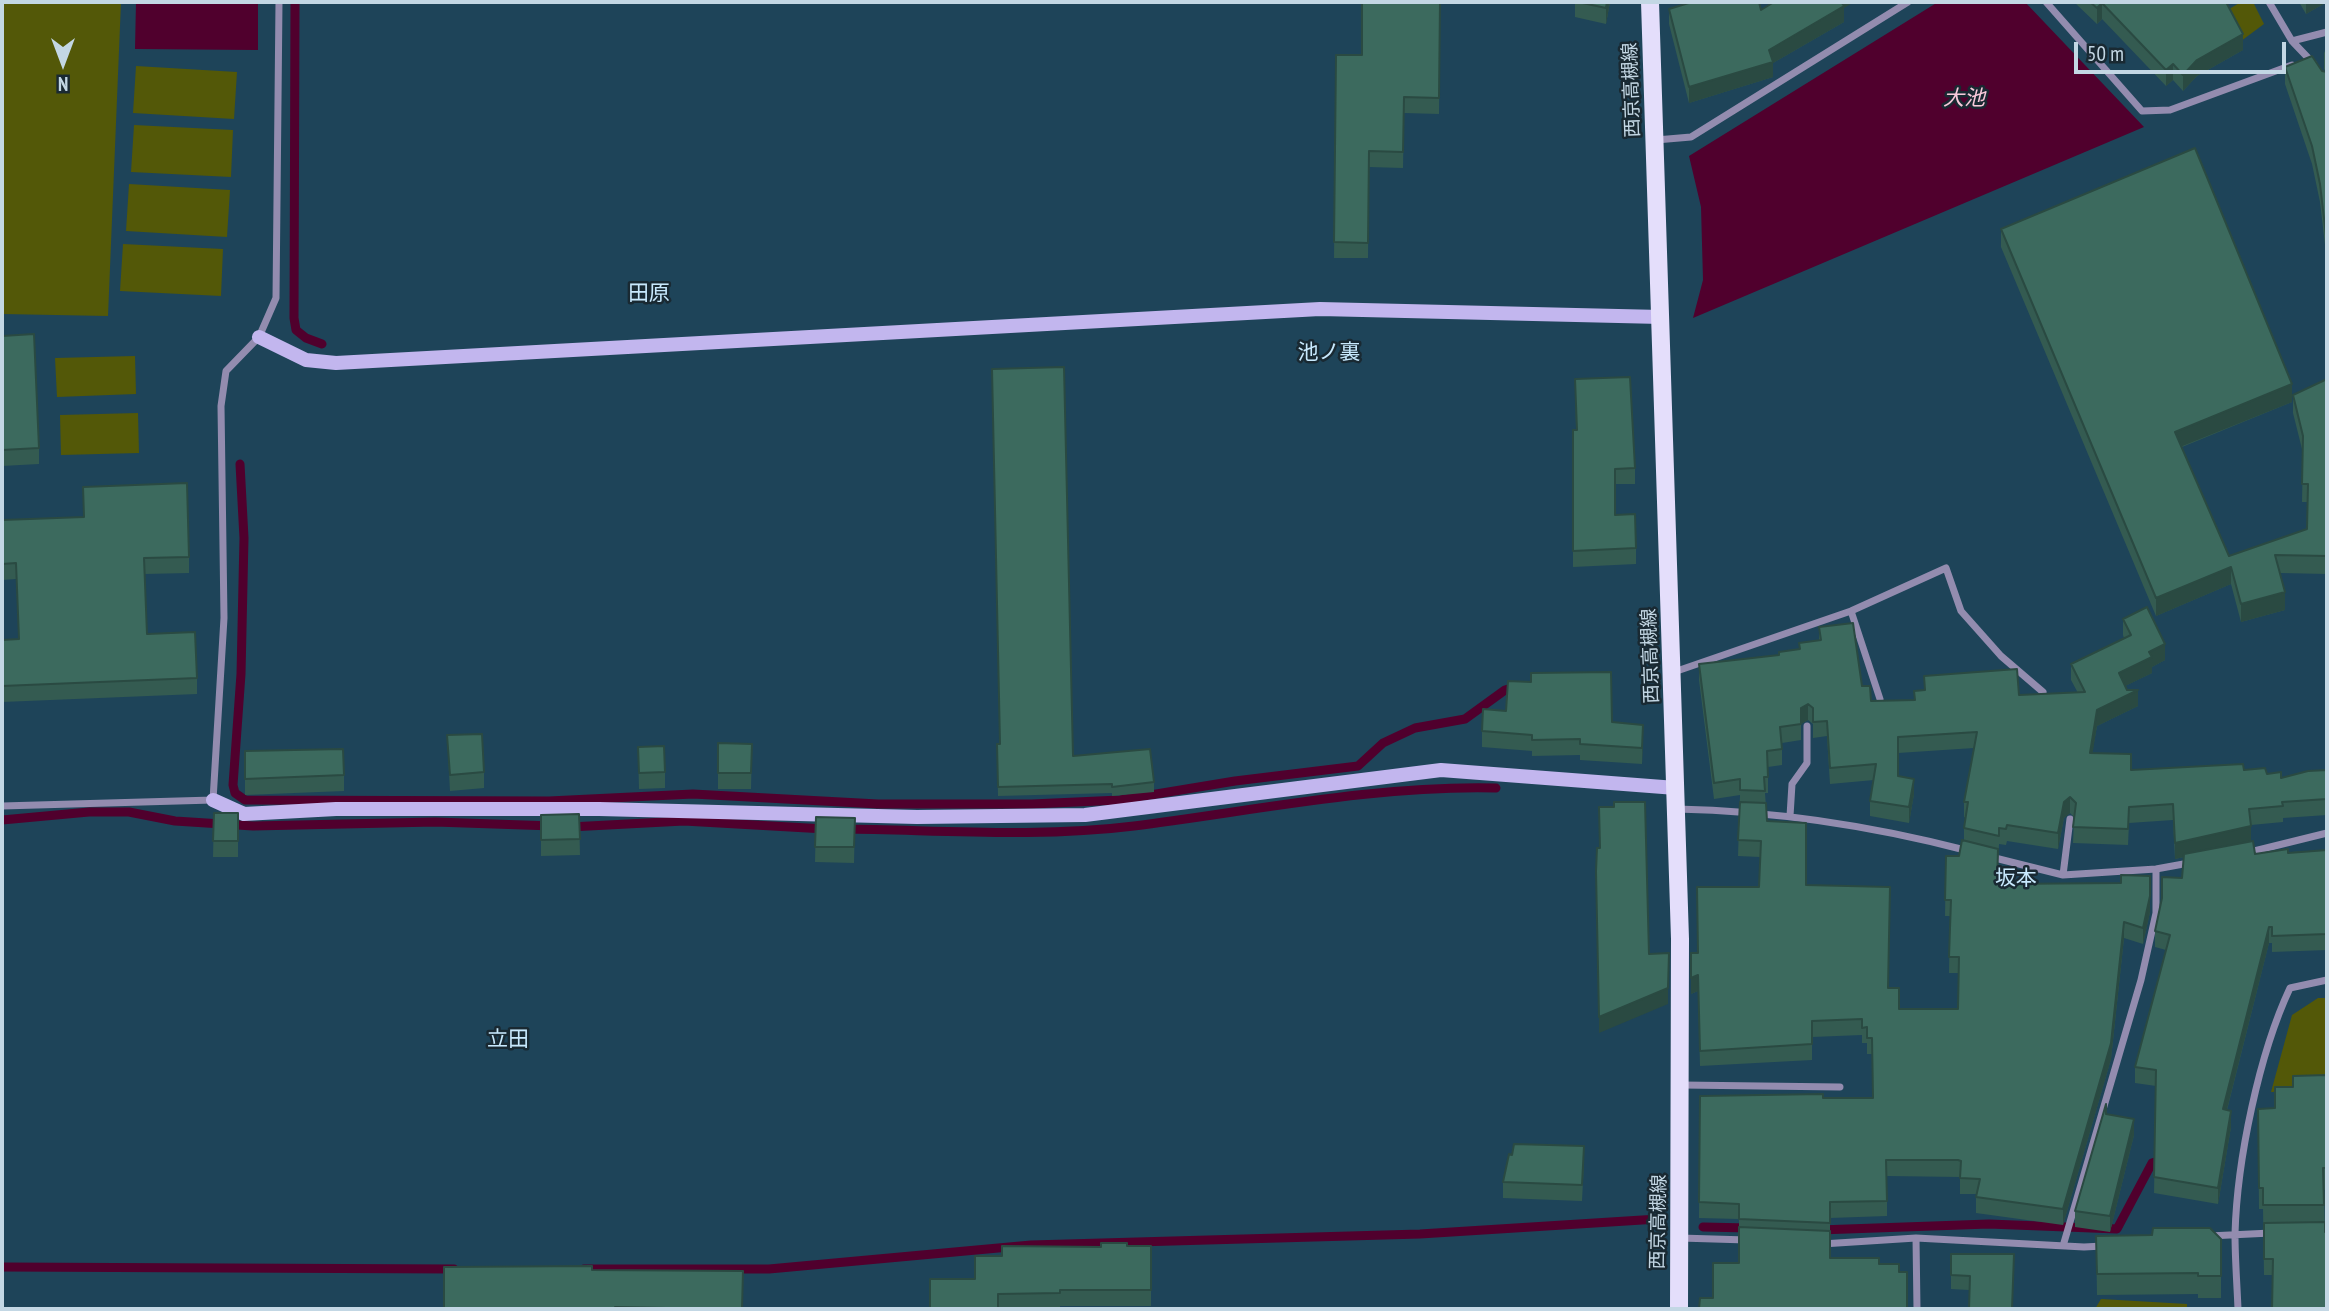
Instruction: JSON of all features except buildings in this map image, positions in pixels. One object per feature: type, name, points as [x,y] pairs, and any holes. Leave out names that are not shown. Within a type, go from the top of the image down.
[{"type":"main road","name":"西京高槻線","points":[[1654,3],[1655,140],[1673,673],[1682,1085],[1679,1309]]},
{"type":"street","points":[[213,800],[224,618],[221,406],[226,371],[259,337],[276,298],[279,2]]},
{"type":"street","points":[[1655,140],[1691,136],[1908,2]]},
{"type":"street","points":[[2046,2],[2142,111],[2170,110],[2310,59]]},
{"type":"street","points":[[2269,2],[2292,41],[2316,68]]},
{"type":"street","points":[[2292,41],[2327,32]]},
{"type":"street","points":[[259,337],[306,360],[336,363],[1320,309],[1661,317]]},
{"type":"street","points":[[1673,673],[1851,611],[1946,568],[1961,611],[2001,656],[2043,692]]},
{"type":"street","points":[[1851,611],[1880,699]]},
{"type":"street","points":[[1790,816],[1792,784],[1807,764],[1807,726]]},
{"type":"street","points":[[2,806],[213,800],[244,814],[336,809],[599,809],[917,817],[1084,815],[1441,770],[1676,788]]},
{"type":"street","points":[[1676,808],[1790,816],[1914,837],[2063,875],[2156,869],[2204,861]]},
{"type":"street","points":[[2063,875],[2070,819]]},
{"type":"street","points":[[2240,855],[2327,833]]},
{"type":"street","points":[[2063,1246],[2141,980],[2156,913],[2156,869]]},
{"type":"street","points":[[2238,1309],[2235,1233],[2249,1125],[2274,1021],[2290,988],[2327,980]]},
{"type":"street","points":[[1682,1085],[1840,1087]]},
{"type":"street","points":[[2197,1237],[2277,1233]]},
{"type":"street","points":[[1681,1238],[1753,1241]]},
{"type":"street","points":[[1916,1238],[1917,1309]]},
{"type":"street","points":[[1811,1244],[1916,1238],[2063,1246],[2109,1245]]},
{"type":"shaded area","points":[[2,2],[121,2],[108,316],[2,314]]},
{"type":"shaded area","points":[[2241,2],[2253,2],[2264,24],[2237,44],[2192,31]]},
{"type":"shaded area","points":[[136,66],[237,72],[234,119],[133,113]]},
{"type":"shaded area","points":[[134,125],[233,130],[231,177],[131,172]]},
{"type":"shaded area","points":[[129,184],[230,190],[227,237],[126,231]]},
{"type":"shaded area","points":[[123,244],[223,249],[221,296],[120,291]]},
{"type":"shaded area","points":[[135,356],[136,394],[57,397],[55,358]]},
{"type":"shaded area","points":[[138,413],[139,453],[61,455],[60,415]]},
{"type":"shaded area","points":[[2318,998],[2327,998],[2327,1090],[2271,1092],[2292,1015]]},
{"type":"shaded area","points":[[2101,1299],[2187,1304],[2187,1309],[2095,1309]]},
{"type":"water","points":[[136,2],[258,2],[258,50],[135,49]]},
{"type":"water","name":"大池","points":[[1938,2],[2025,2],[2144,127],[1693,318],[1703,280],[1701,207],[1689,156]]},
{"type":"waterway","points":[[295,2],[294,318],[296,330],[306,338],[322,344]]},
{"type":"waterway","points":[[240,464],[244,538],[241,674],[233,785],[235,793],[245,800],[549,801],[693,794],[878,804],[1032,804],[1120,800],[1235,781],[1358,766],[1383,743],[1415,728],[1465,719],[1505,690],[1518,686]]},
{"type":"waterway","points":[[843,829],[988,832],[1098,830],[1360,795],[1451,788],[1496,788]]},
{"type":"waterway","points":[[2,820],[89,812],[129,812],[175,821],[253,826],[435,822],[553,826]]},
{"type":"waterway","points":[[570,827],[684,821],[825,829]]},
{"type":"waterway","points":[[1819,1230],[1989,1224],[2117,1229],[2152,1163],[2164,1159]]},
{"type":"waterway","points":[[584,1269],[769,1269],[1031,1245],[1420,1234],[1658,1219]]},
{"type":"waterway","points":[[1703,1227],[1749,1228]]},
{"type":"waterway","points":[[2,1267],[454,1269]]},
{"type":"district","name":"田原","points":[[649,294]]},
{"type":"district","name":"池ノ裏","points":[[1329,353]]},
{"type":"district","name":"坂本","points":[[2016,879]]},
{"type":"district","name":"立田","points":[[508,1040]]}]
